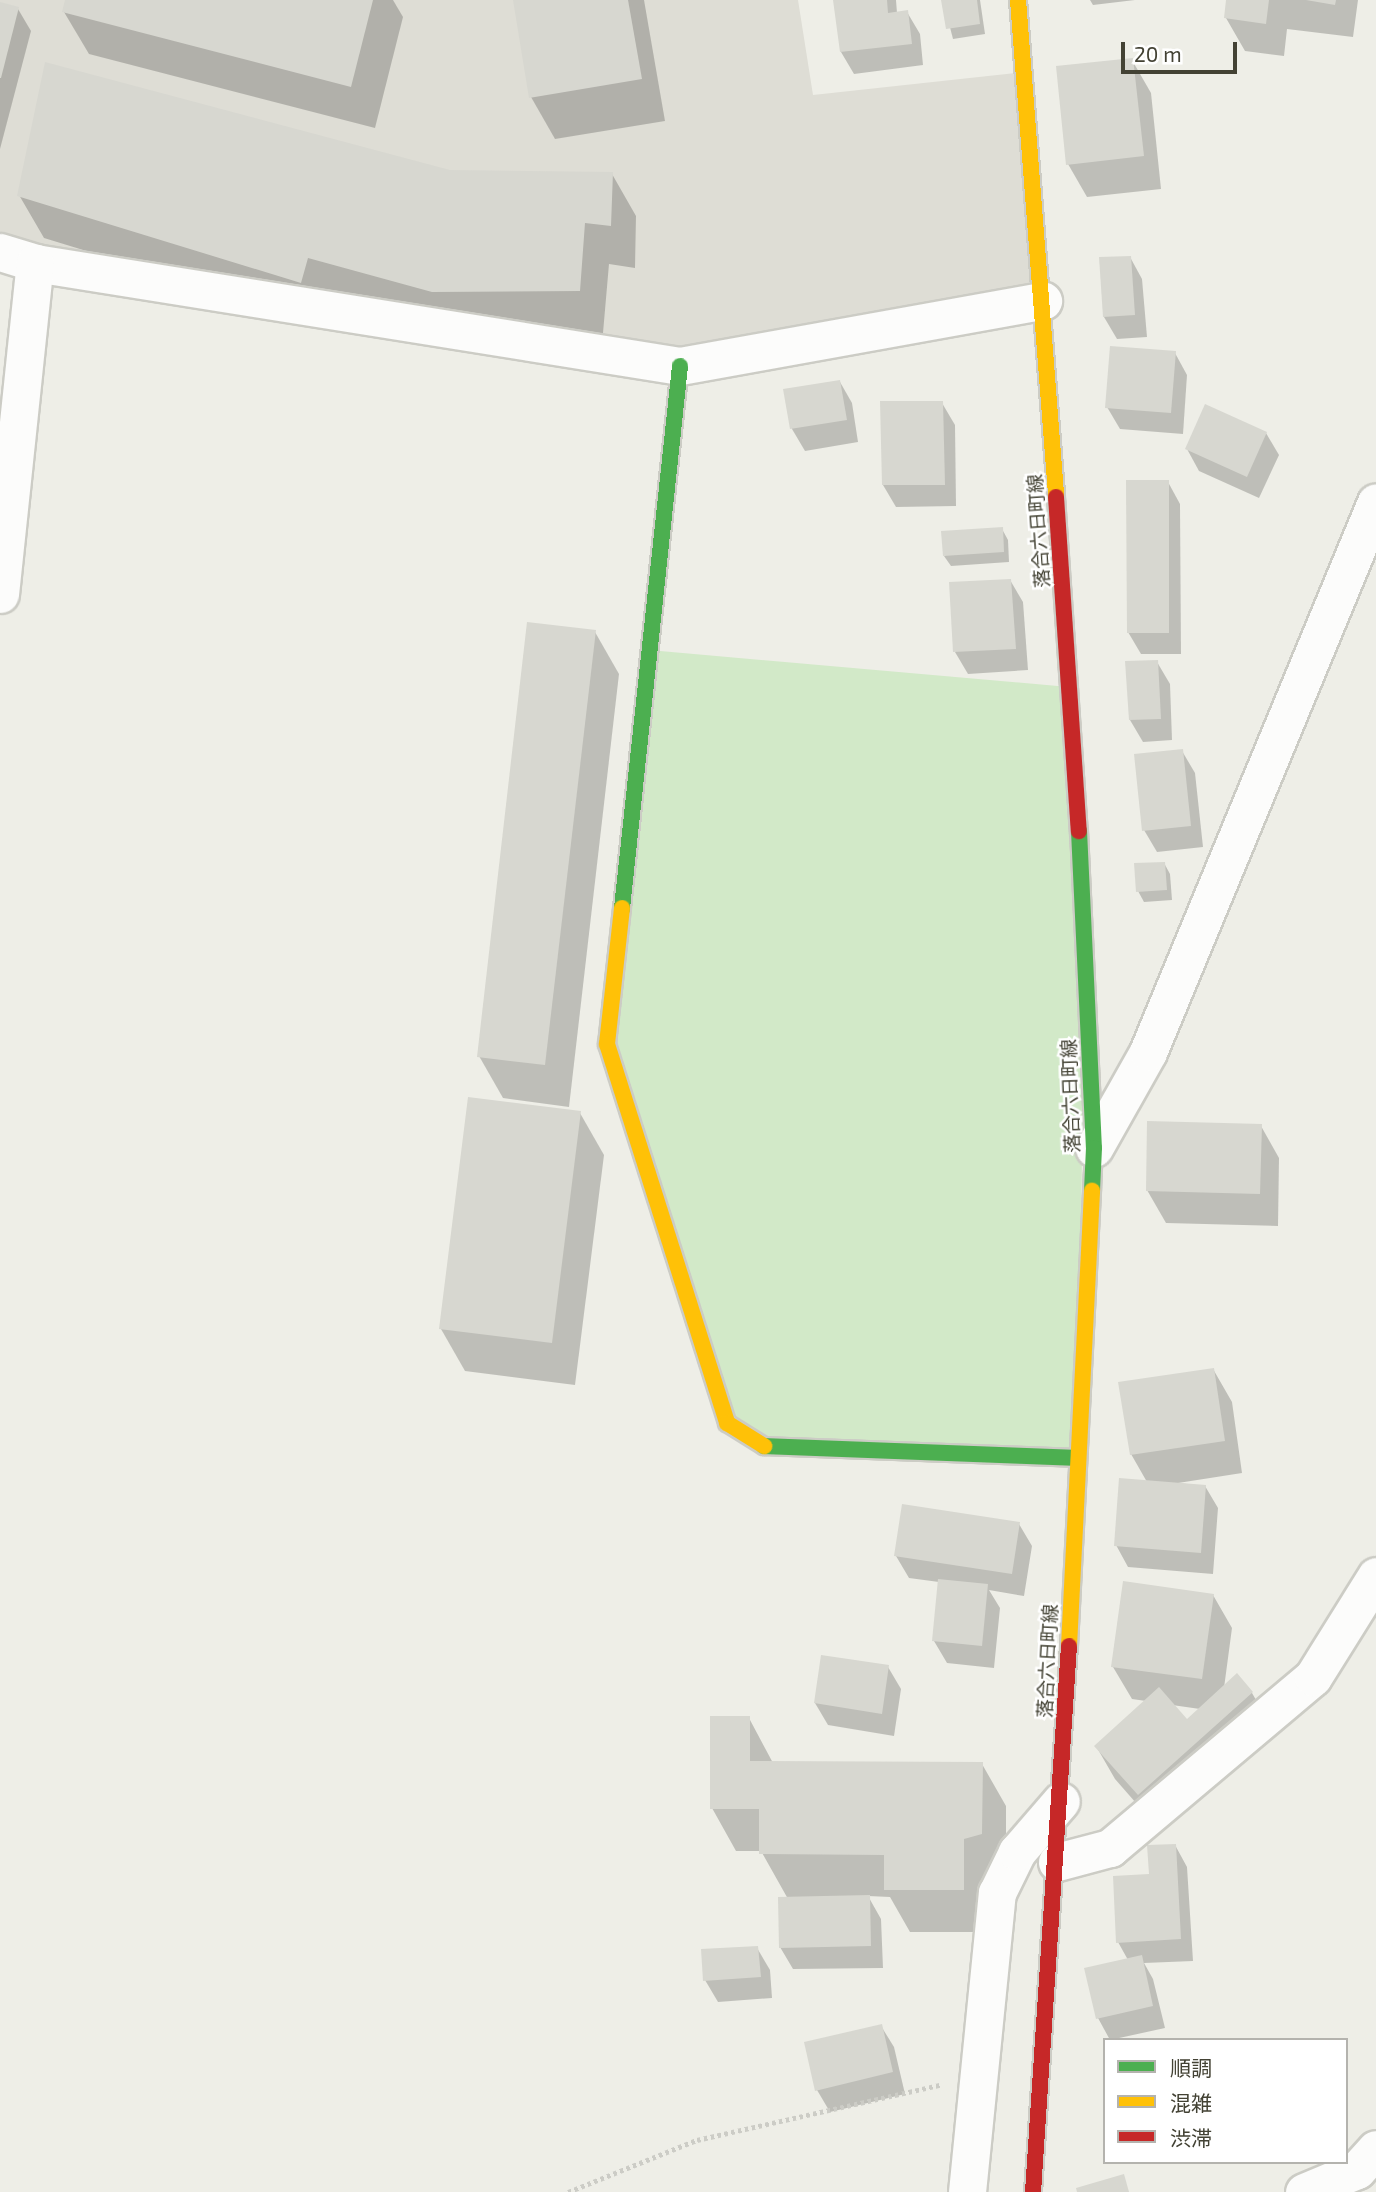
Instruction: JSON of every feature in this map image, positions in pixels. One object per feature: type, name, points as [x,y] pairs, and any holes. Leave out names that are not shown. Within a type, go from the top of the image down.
[{"type":"main road","name":"落合六日町線","points":[[1018,0],[1043,301],[1085,928],[1094,1148],[1061,1801],[1033,2192]]},
{"type":"main road","points":[[680,366],[607,1044],[727,1423],[770,1450],[1078,1458]]},
{"type":"street","points":[[0,252],[35,263],[680,366],[1043,301]]},
{"type":"street","points":[[0,594],[35,263]]},
{"type":"street","points":[[1094,1148],[1147,1052],[1375,507]]},
{"type":"street","points":[[1057,1862],[1110,1848],[1313,1677],[1376,1576]]},
{"type":"street","points":[[967,2192],[975,2077],[997,1893],[1017,1852],[1061,1801]]},
{"type":"street","points":[[1304,2192],[1357,2170],[1376,2149]]},
{"type":"path","points":[[568,2192],[697,2140],[975,2077]]},
{"type":"shaded area","points":[[0,0],[798,0],[813,95],[1024,72],[1043,301],[680,366],[0,252]]},
{"type":"green space","points":[[649,650],[1069,687],[1085,928],[1078,1458],[770,1450],[727,1423],[607,1044]]},
{"type":"building","points":[[65,0],[373,0],[351,87],[62,12]]},
{"type":"building","points":[[513,0],[628,0],[642,79],[529,98]]},
{"type":"building","points":[[833,0],[887,0],[888,13],[908,10],[912,44],[840,52]]},
{"type":"building","points":[[941,0],[977,0],[980,24],[946,29]]},
{"type":"building","points":[[1226,0],[1269,0],[1266,24],[1224,18]]},
{"type":"building","points":[[1306,0],[1336,0],[1335,5]]},
{"type":"building","points":[[0,2],[19,7],[1,78],[0,78]]},
{"type":"building","points":[[1133,58],[1144,156],[1066,165],[1056,66]]},
{"type":"building","points":[[45,62],[450,170],[613,172],[611,226],[585,223],[580,291],[432,292],[308,258],[301,283],[17,196]]},
{"type":"building","points":[[1131,256],[1135,315],[1103,317],[1099,257]]},
{"type":"building","points":[[1110,346],[1176,351],[1171,413],[1105,408]]},
{"type":"building","points":[[840,380],[847,420],[790,429],[783,389]]},
{"type":"building","points":[[880,401],[943,401],[945,485],[882,485]]},
{"type":"building","points":[[1205,404],[1267,432],[1247,477],[1185,449]]},
{"type":"building","points":[[1126,480],[1169,480],[1169,633],[1127,633]]},
{"type":"building","points":[[1003,527],[1004,552],[943,556],[941,531]]},
{"type":"building","points":[[1011,579],[1016,649],[953,652],[949,582]]},
{"type":"building","points":[[527,622],[596,630],[545,1065],[477,1057]]},
{"type":"building","points":[[1158,660],[1161,719],[1129,720],[1125,661]]},
{"type":"building","points":[[1183,749],[1191,826],[1142,831],[1134,754]]},
{"type":"building","points":[[1165,862],[1167,890],[1136,892],[1134,863]]},
{"type":"building","points":[[468,1097],[581,1111],[552,1343],[439,1329]]},
{"type":"building","points":[[1147,1121],[1262,1124],[1260,1194],[1146,1191]]},
{"type":"building","points":[[1214,1368],[1225,1441],[1130,1455],[1118,1382]]},
{"type":"building","points":[[1119,1478],[1206,1485],[1201,1553],[1114,1546]]},
{"type":"building","points":[[902,1504],[1020,1522],[1012,1574],[894,1556]]},
{"type":"building","points":[[938,1579],[988,1584],[982,1646],[932,1641]]},
{"type":"building","points":[[1123,1581],[1214,1594],[1202,1679],[1111,1667]]},
{"type":"building","points":[[821,1655],[889,1665],[882,1714],[814,1703]]},
{"type":"building","points":[[1237,1673],[1253,1692],[1138,1795],[1094,1746],[1159,1687],[1187,1719]]},
{"type":"building","points":[[710,1716],[750,1716],[750,1761],[983,1762],[982,1834],[964,1839],[964,1890],[884,1890],[884,1855],[759,1854],[759,1809],[710,1809]]},
{"type":"building","points":[[1176,1844],[1181,1939],[1116,1943],[1113,1876],[1149,1874],[1147,1845]]},
{"type":"building","points":[[870,1895],[871,1946],[779,1948],[778,1897]]},
{"type":"building","points":[[758,1946],[761,1977],[703,1981],[701,1949]]},
{"type":"building","points":[[1142,1955],[1153,2006],[1096,2019],[1084,1968]]},
{"type":"building","points":[[882,2024],[893,2072],[815,2091],[804,2042]]},
{"type":"building","points":[[1124,2174],[1129,2192],[1077,2192],[1076,2188]]},
{"type":"traffic: fast","points":[[622,908],[680,366]]},
{"type":"traffic: fast","points":[[1079,831],[1094,1148],[1092,1191]]},
{"type":"traffic: fast","points":[[764,1446],[1078,1458]]},
{"type":"traffic: slow","points":[[1018,0],[1056,497]]},
{"type":"traffic: slow","points":[[622,908],[607,1044],[727,1423],[764,1446]]},
{"type":"traffic: slow","points":[[1069,1646],[1092,1191]]},
{"type":"traffic: jam","points":[[1056,497],[1079,831]]},
{"type":"traffic: jam","points":[[1033,2192],[1069,1646]]}]
